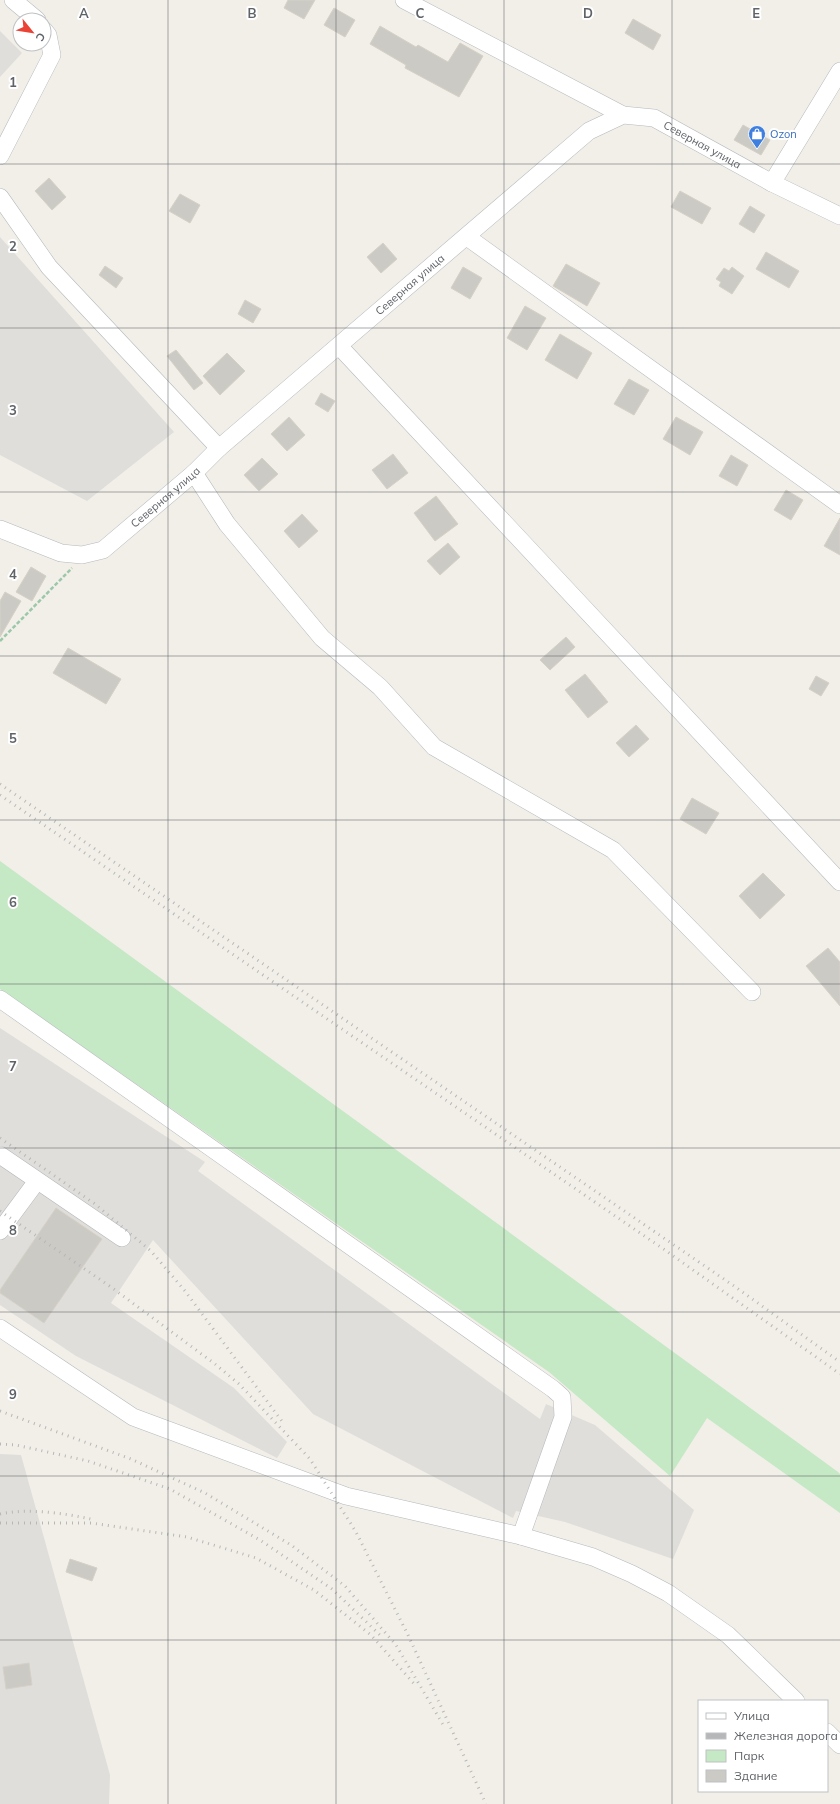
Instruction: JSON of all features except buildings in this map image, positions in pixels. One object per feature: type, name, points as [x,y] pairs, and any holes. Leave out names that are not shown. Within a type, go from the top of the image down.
[{"type":"street","points":[[13,0],[27,12]]},
{"type":"street","points":[[404,0],[623,115]]},
{"type":"street","points":[[0,156],[52,55],[51,52]]},
{"type":"street","points":[[772,183],[840,71]]},
{"type":"street","name":"Северная улица","points":[[0,529],[61,553],[82,555],[104,550],[194,473],[219,448],[340,346],[589,131],[623,115],[654,118],[772,183],[840,216]]},
{"type":"street","points":[[0,197],[49,267],[219,448]]},
{"type":"street","points":[[467,237],[840,505]]},
{"type":"street","points":[[340,346],[840,882]]},
{"type":"street","points":[[194,473],[227,524],[322,638],[380,687],[434,747],[613,850],[752,992]]},
{"type":"street","points":[[0,998],[553,1389],[562,1397],[563,1417],[521,1536]]},
{"type":"street","points":[[0,1155],[122,1238]]},
{"type":"street","points":[[0,1232],[37,1181]]},
{"type":"street","points":[[0,1328],[133,1417],[346,1496],[521,1536],[593,1558],[632,1574],[668,1593],[728,1635],[795,1700]]},
{"type":"street","points":[[828,1733],[840,1744]]},
{"type":"path","points":[[0,641],[65,576],[82,555]]},
{"type":"shaded area","points":[[0,31],[12,43],[12,52],[22,53],[0,77]]},
{"type":"shaded area","points":[[0,237],[174,432],[87,501],[0,455]]},
{"type":"shaded area","points":[[0,1028],[205,1162],[198,1171],[540,1419],[546,1404],[595,1425],[694,1510],[673,1559],[565,1522],[516,1511],[513,1518],[313,1414],[153,1240],[111,1303],[234,1388],[287,1442],[277,1458],[76,1356],[0,1305]]},
{"type":"shaded area","points":[[0,1454],[21,1455],[110,1775],[109,1804],[0,1804]]},
{"type":"green space","points":[[0,861],[838,1472],[840,1474],[840,1513],[707,1418],[670,1476],[549,1372],[0,989]]},
{"type":"railway","points":[[0,784],[734,1286],[840,1362]]},
{"type":"railway","points":[[0,795],[662,1248],[840,1374]]},
{"type":"railway","points":[[0,1138],[95,1204],[151,1251],[185,1291],[284,1424]]},
{"type":"railway","points":[[0,1211],[111,1287],[215,1364],[239,1384],[310,1459],[356,1532],[408,1635],[486,1804]]},
{"type":"railway","points":[[0,1411],[131,1459],[205,1493],[291,1545],[345,1586],[396,1645],[445,1728]]},
{"type":"railway","points":[[0,1444],[16,1445],[88,1461],[170,1489],[260,1540],[332,1589],[382,1637]]},
{"type":"railway","points":[[0,1514],[34,1511],[57,1513],[91,1519]]},
{"type":"railway","points":[[0,1523],[91,1523],[187,1537],[256,1558],[314,1590],[371,1635],[416,1686]]},
{"type":"place","name":"Ozon","points":[[757,149]]}]
